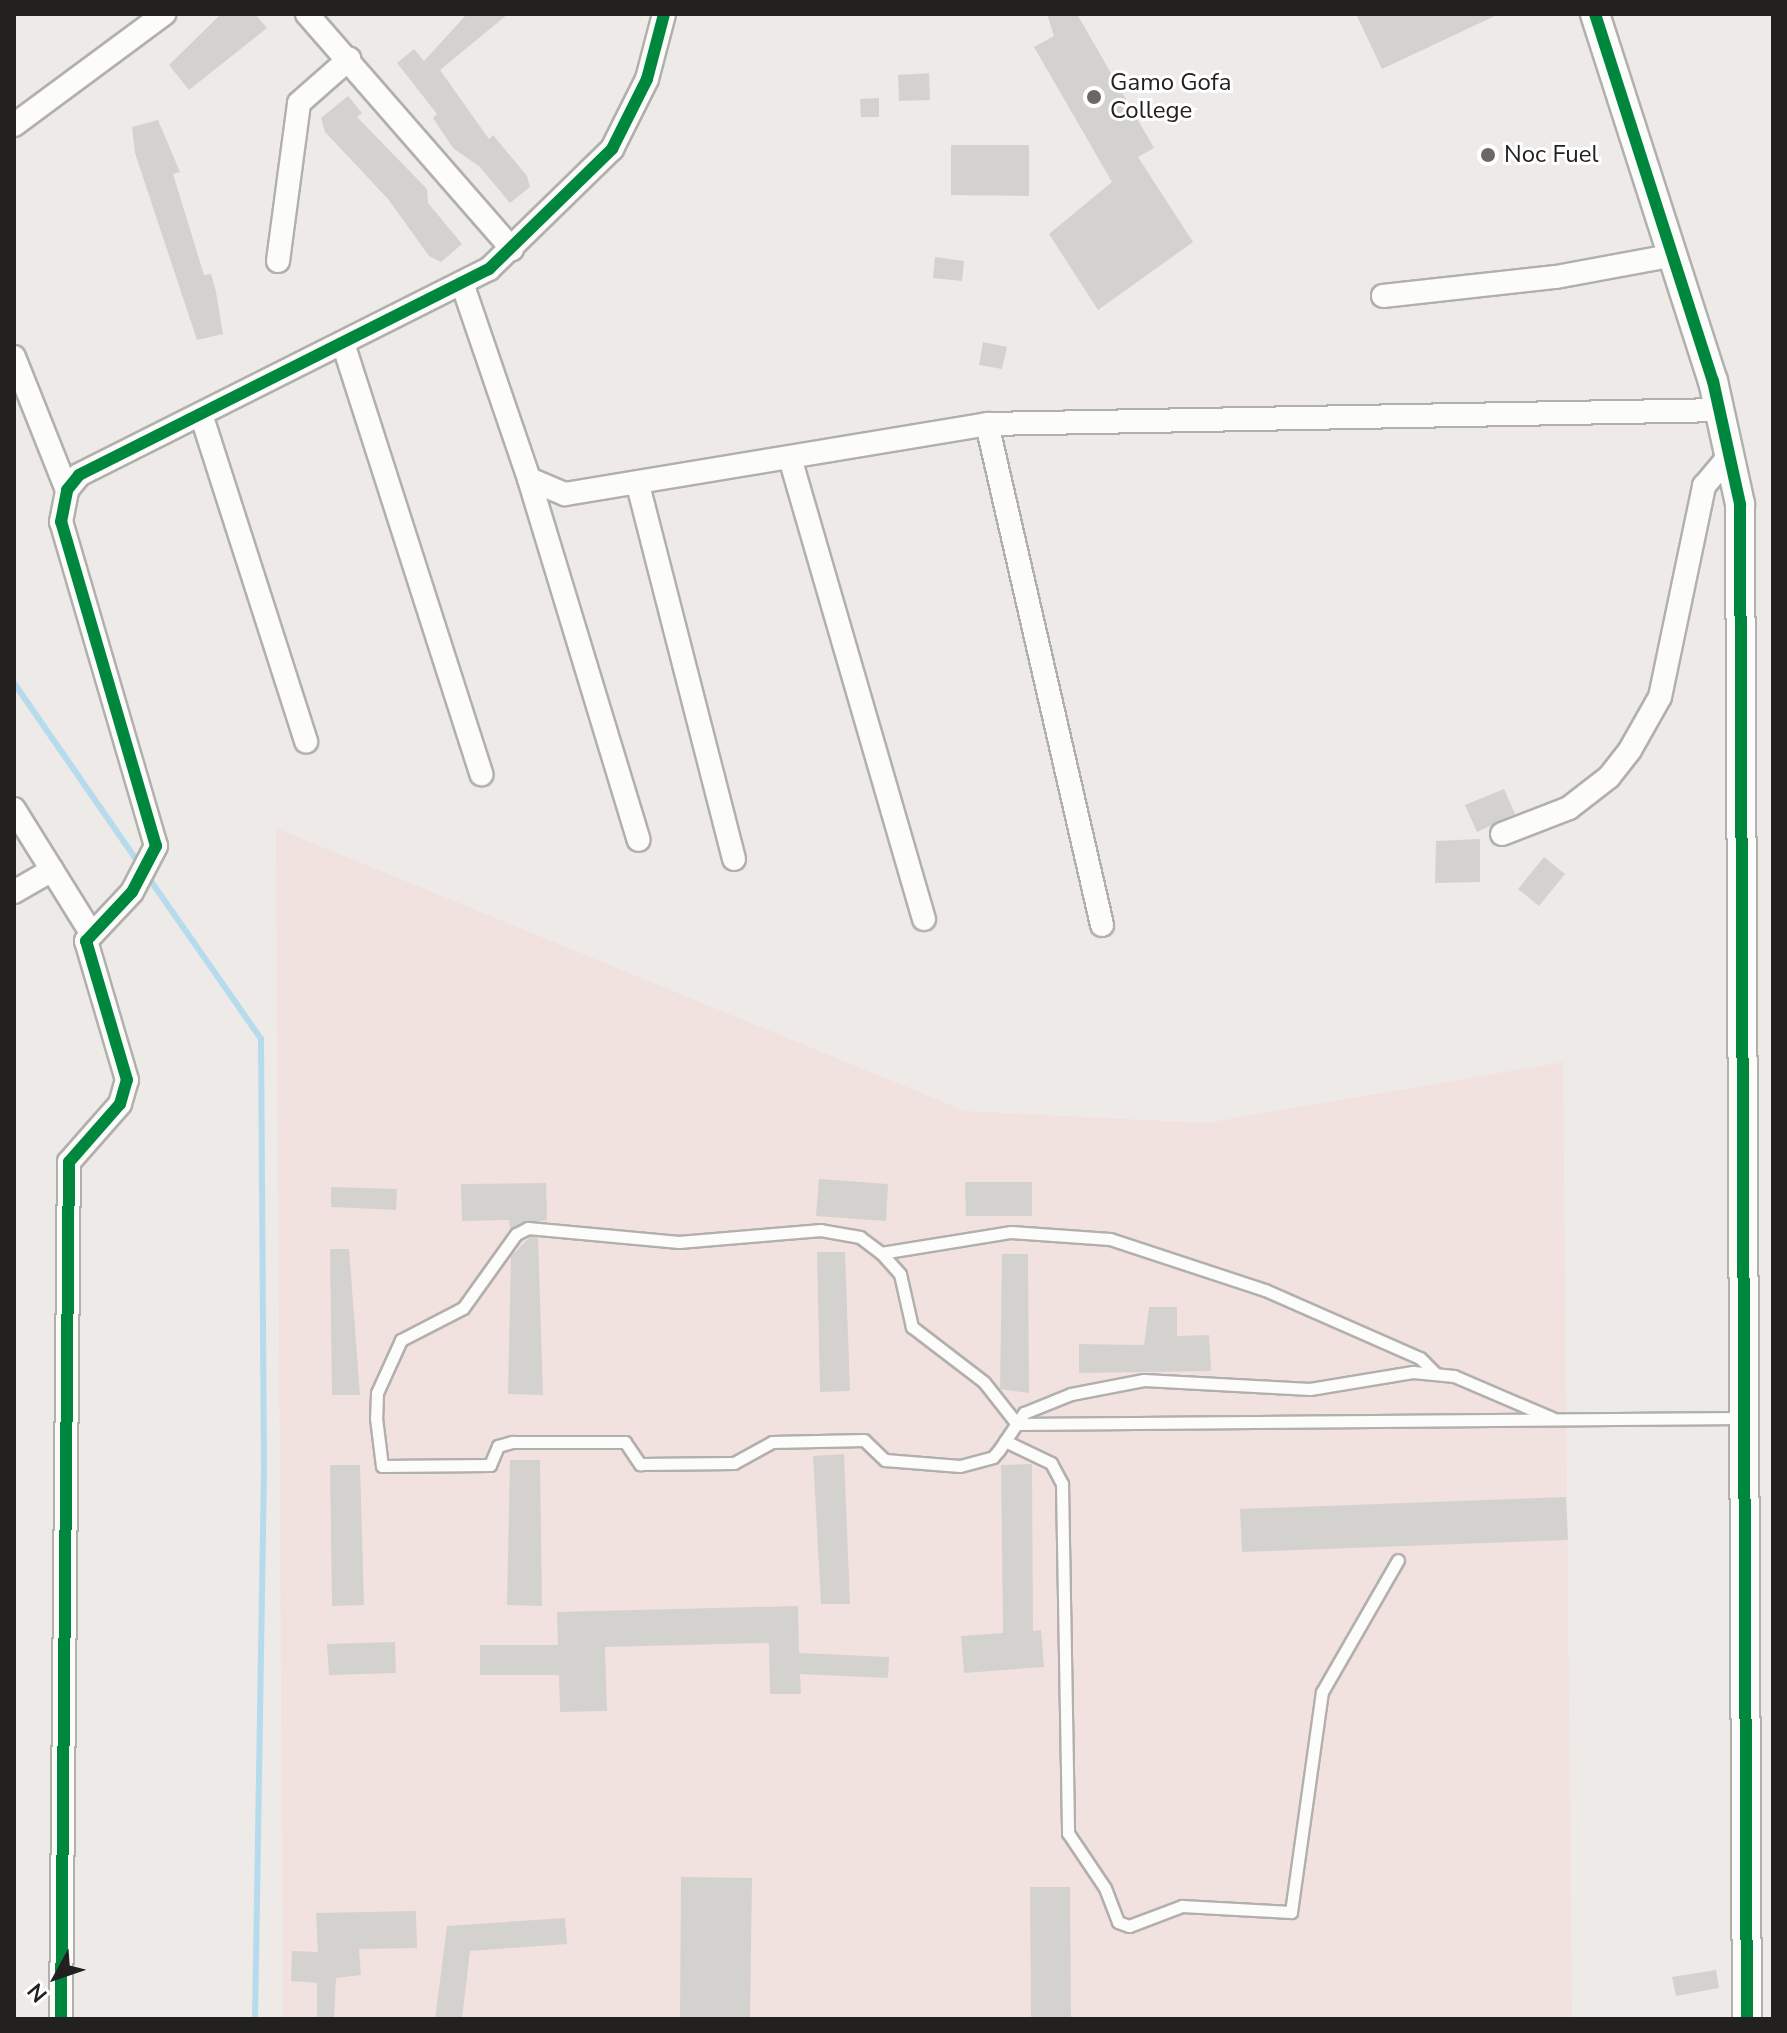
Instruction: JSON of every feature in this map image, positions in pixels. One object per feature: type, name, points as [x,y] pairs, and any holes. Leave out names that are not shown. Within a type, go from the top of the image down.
[{"type":"street","points":[[14,125],[164,14]]},
{"type":"street","points":[[307,14],[512,249]]},
{"type":"street","points":[[61,2019],[69,1162],[120,1104],[127,1080],[86,955],[90,931],[132,892],[153,861],[155,834],[61,522],[67,490],[79,475],[462,283],[512,249],[612,149],[647,79],[664,14]]},
{"type":"street","points":[[1595,14],[1675,255],[1720,410],[1740,504],[1746,743],[1747,2019]]},
{"type":"street","points":[[278,261],[299,103],[349,59]]},
{"type":"street","points":[[1383,296],[1556,277],[1675,255]]},
{"type":"street","points":[[462,283],[529,479],[639,840]]},
{"type":"street","points":[[343,343],[481,774]]},
{"type":"street","points":[[14,357],[67,490]]},
{"type":"street","points":[[529,479],[565,494],[638,485],[987,424],[1720,410]]},
{"type":"street","points":[[201,414],[306,742]]},
{"type":"street","points":[[987,424],[1102,925]]},
{"type":"street","points":[[1502,834],[1569,808],[1609,777],[1630,750],[1660,697],[1704,486],[1731,454]]},
{"type":"street","points":[[790,458],[924,919]]},
{"type":"street","points":[[638,485],[734,859]]},
{"type":"street","points":[[14,809],[90,931]]},
{"type":"street","points":[[14,892],[52,870]]},
{"type":"lane","points":[[1017,1424],[984,1382],[912,1327],[900,1274],[881,1253],[860,1237],[821,1230],[679,1242],[528,1228],[507,1244],[463,1308],[401,1340],[377,1393],[378,1457],[382,1466],[490,1465],[503,1443],[620,1441],[640,1464],[734,1463],[780,1441],[864,1440],[885,1460],[960,1466],[981,1464],[1005,1441],[1017,1424],[1071,1394],[1144,1380],[1310,1389],[1373,1375],[1436,1374],[1552,1418]]},
{"type":"lane","points":[[881,1253],[1011,1232],[1110,1239],[1265,1290],[1420,1358],[1436,1374]]},
{"type":"lane","points":[[1017,1424],[1747,1419]]},
{"type":"lane","points":[[1005,1441],[1051,1463],[1062,1484],[1068,1833],[1105,1888],[1118,1922],[1129,1926],[1182,1906],[1291,1912],[1322,1692],[1398,1560]]},
{"type":"shaded area","points":[[276,828],[965,1111],[1206,1123],[1563,1062],[1572,2019],[283,2019]]},
{"type":"building","points":[[221,14],[255,14],[267,28],[189,90],[169,65]]},
{"type":"building","points":[[467,14],[508,14],[440,70],[489,139],[493,135],[527,176],[530,187],[510,203],[480,167],[453,148],[433,118],[437,114],[397,63],[414,49],[424,61]]},
{"type":"building","points":[[1047,14],[1077,14],[1154,148],[1138,157],[1193,242],[1098,310],[1049,234],[1112,182],[1034,47],[1054,36]]},
{"type":"building","points":[[1356,14],[1499,14],[1382,69]]},
{"type":"building","points":[[929,73],[930,100],[899,101],[898,75]]},
{"type":"building","points":[[348,96],[362,113],[357,117],[427,189],[428,203],[462,244],[441,262],[429,256],[388,199],[325,132],[321,118]]},
{"type":"building","points":[[879,98],[879,117],[861,117],[860,99]]},
{"type":"building","points":[[158,120],[180,172],[173,174],[204,275],[211,274],[223,334],[197,340],[135,153],[132,127]]},
{"type":"building","points":[[951,145],[1029,145],[1029,196],[951,195]]},
{"type":"building","points":[[935,257],[964,261],[962,281],[933,278]]},
{"type":"building","points":[[983,342],[1007,347],[1002,369],[979,365]]},
{"type":"building","points":[[1504,789],[1515,814],[1477,832],[1465,805]]},
{"type":"building","points":[[1480,839],[1480,882],[1435,883],[1436,841]]},
{"type":"building","points":[[1544,857],[1565,874],[1539,906],[1518,889]]},
{"type":"building","points":[[819,1179],[888,1184],[886,1221],[816,1216]]},
{"type":"building","points":[[965,1182],[1032,1182],[1032,1216],[966,1216]]},
{"type":"building","points":[[546,1183],[547,1220],[510,1228],[509,1220],[462,1221],[461,1184]]},
{"type":"building","points":[[331,1187],[397,1189],[396,1210],[331,1207]]},
{"type":"building","points":[[530,1237],[538,1237],[543,1395],[508,1394],[511,1256]]},
{"type":"building","points":[[330,1249],[349,1249],[360,1395],[332,1395]]},
{"type":"building","points":[[817,1252],[845,1252],[850,1391],[820,1392]]},
{"type":"building","points":[[1002,1254],[1028,1254],[1029,1393],[1000,1389]]},
{"type":"building","points":[[1149,1307],[1177,1307],[1177,1336],[1209,1335],[1211,1371],[1079,1373],[1079,1344],[1144,1345]]},
{"type":"building","points":[[844,1454],[850,1604],[821,1604],[813,1456]]},
{"type":"building","points":[[510,1460],[540,1460],[542,1606],[507,1605]]},
{"type":"building","points":[[1032,1464],[1033,1631],[1041,1630],[1044,1667],[964,1673],[961,1636],[1003,1633],[1001,1465]]},
{"type":"building","points":[[330,1465],[360,1465],[364,1605],[332,1606]]},
{"type":"building","points":[[1566,1497],[1568,1540],[1242,1552],[1240,1509]]},
{"type":"building","points":[[798,1606],[799,1653],[889,1657],[888,1678],[800,1674],[801,1694],[770,1694],[769,1643],[605,1647],[607,1711],[560,1712],[559,1675],[480,1675],[480,1645],[558,1645],[557,1612]]},
{"type":"building","points":[[395,1642],[396,1673],[329,1675],[327,1644]]},
{"type":"building","points":[[681,1877],[752,1878],[750,2019],[680,2019]]},
{"type":"building","points":[[1030,1887],[1070,1887],[1071,2019],[1031,2019]]},
{"type":"building","points":[[416,1911],[417,1948],[359,1949],[361,1975],[336,1978],[334,2019],[317,2019],[317,1983],[291,1981],[292,1951],[318,1952],[316,1913]]},
{"type":"building","points":[[565,1918],[567,1944],[470,1951],[462,2019],[435,2019],[447,1926]]},
{"type":"building","points":[[1716,1970],[1719,1988],[1676,1996],[1672,1977]]},
{"type":"waterway","points":[[14,683],[140,865]]},
{"type":"waterway","points":[[146,874],[261,1039],[264,1471],[255,2019]]},
{"type":"cycle path","points":[[61,2019],[69,1162],[120,1104],[127,1080],[86,941],[132,892],[156,846],[61,522],[67,490],[79,475],[489,269],[612,149],[647,79],[664,14]]},
{"type":"cycle path","points":[[1595,14],[1713,381],[1740,504],[1747,2019]]},
{"type":"place","name":"Gamo Gofa College","points":[[1094,97]]},
{"type":"place","name":"Noc Fuel","points":[[1488,155]]}]
